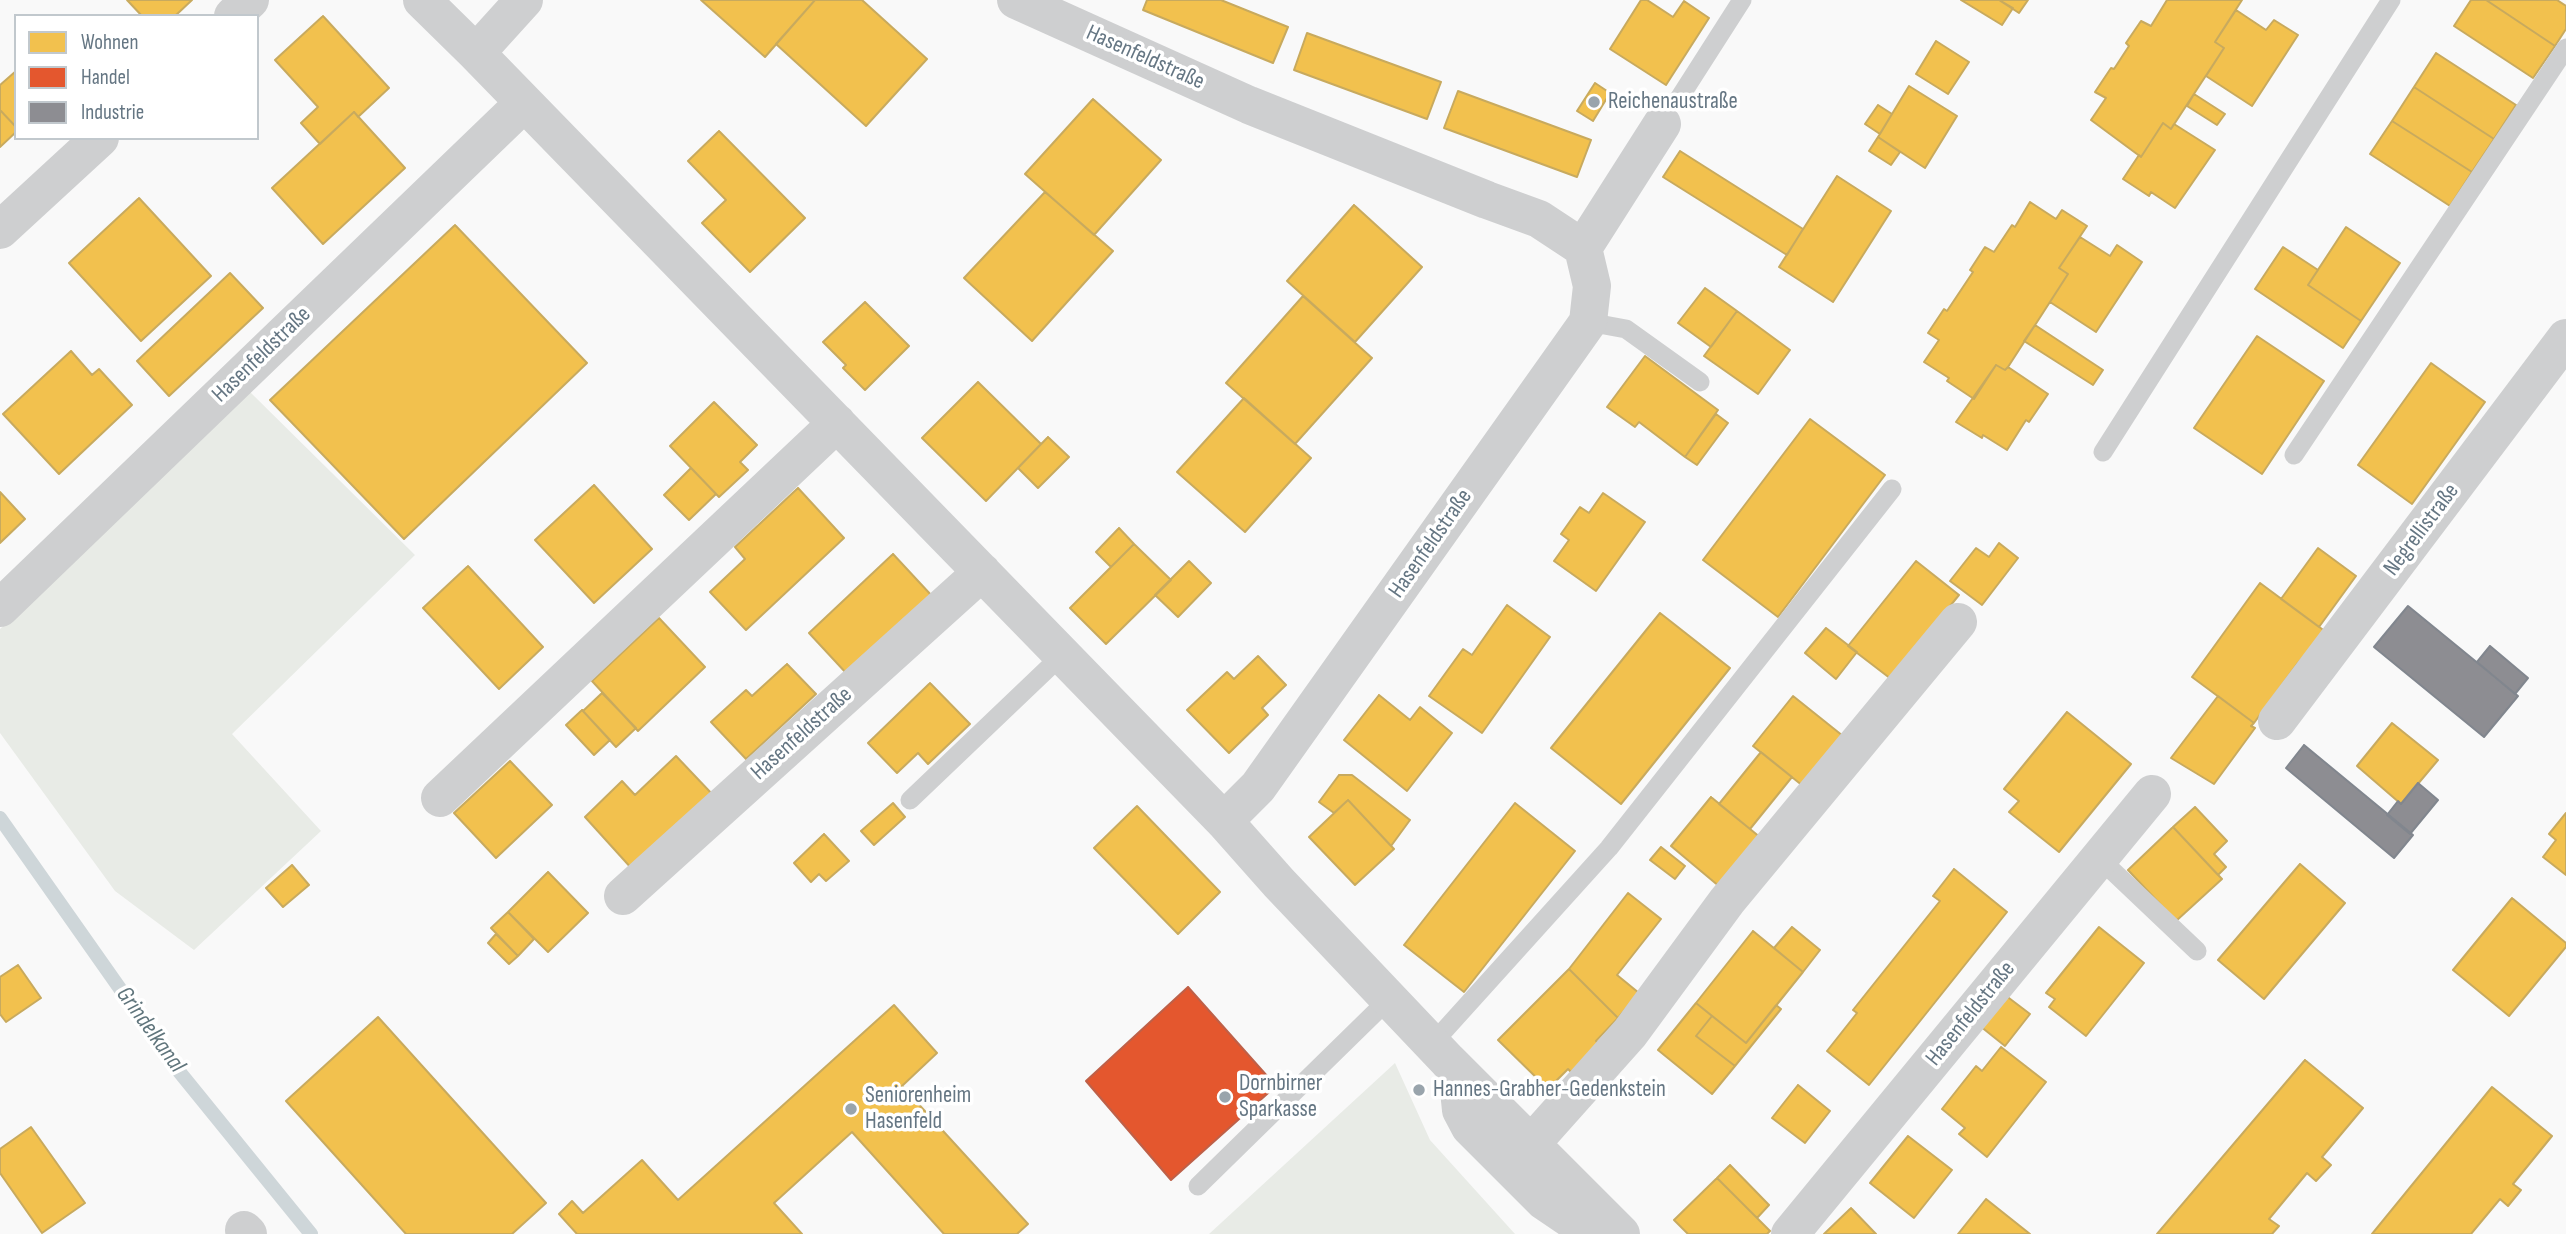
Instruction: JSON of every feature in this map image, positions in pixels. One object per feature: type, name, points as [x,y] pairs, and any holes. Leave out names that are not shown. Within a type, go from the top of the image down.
[{"type":"street","points":[[235,14],[250,0]]},
{"type":"street","points":[[422,0],[476,52],[1224,821],[1444,1057],[1614,1227]]},
{"type":"street","points":[[476,52],[524,0]]},
{"type":"street","name":"Hasenfeldstraße","points":[[1016,0],[1249,105],[1539,219],[1583,248],[1592,286],[1588,322],[1258,787],[1224,821]]},
{"type":"street","name":"Hasenfeldstraße","points":[[0,608],[524,103]]},
{"type":"street","points":[[1583,248],[1670,112]]},
{"type":"street","points":[[0,230],[98,140]]},
{"type":"street","name":"Negrellistraße","points":[[2277,721],[2566,338]]},
{"type":"street","points":[[440,798],[837,423]]},
{"type":"street","name":"Hasenfeldstraße","points":[[623,896],[982,572]]},
{"type":"street","points":[[1531,1144],[1630,1033],[1727,901],[1958,622]]},
{"type":"street","name":"Hasenfeldstraße","points":[[1790,1234],[2152,794]]},
{"type":"street","points":[[1444,1057],[1461,1110],[1470,1127],[1535,1192],[1572,1220],[1614,1227]]},
{"type":"lane","points":[[1670,112],[1742,0]]},
{"type":"lane","points":[[2103,452],[2391,0]]},
{"type":"lane","points":[[2294,455],[2566,48]]},
{"type":"lane","points":[[1588,322],[1626,329],[1700,382]]},
{"type":"lane","points":[[1444,1057],[1892,489]]},
{"type":"lane","points":[[910,800],[1062,655]]},
{"type":"lane","points":[[2099,858],[2197,951]]},
{"type":"lane","points":[[1198,1186],[1389,999]]},
{"type":"shaded area","points":[[247,389],[415,555],[232,734],[321,831],[194,950],[115,891],[0,733],[0,629]]},
{"type":"shaded area","points":[[1395,1063],[1430,1140],[1515,1234],[1209,1234]]},
{"type":"building: Wohnen","points":[[127,0],[192,0],[177,14],[140,14]]},
{"type":"building: Wohnen","points":[[701,0],[815,0],[765,57]]},
{"type":"building: Wohnen","points":[[815,0],[862,0],[927,59],[866,126],[776,44]]},
{"type":"building: Wohnen","points":[[1147,0],[1221,0],[1288,27],[1273,63],[1143,10]]},
{"type":"building: Wohnen","points":[[1641,0],[1647,0],[1673,17],[1684,1],[1709,18],[1666,85],[1610,49]]},
{"type":"building: Wohnen","points":[[1961,0],[1999,0],[2013,8],[2002,25]]},
{"type":"building: Wohnen","points":[[1999,0],[2028,0],[2019,13]]},
{"type":"building: Wohnen","points":[[2167,0],[2242,0],[2215,42],[2224,48],[2171,129],[2163,123],[2141,157],[2091,120],[2106,98],[2095,92],[2129,46],[2126,43],[2141,21],[2151,26]]},
{"type":"building: Wohnen","points":[[2471,0],[2486,0],[2555,46],[2533,78],[2454,26]]},
{"type":"building: Wohnen","points":[[2486,0],[2557,0],[2566,6],[2566,29],[2555,46]]},
{"type":"building: Wohnen","points":[[2236,10],[2266,30],[2274,20],[2298,35],[2252,106],[2206,76],[2224,48],[2215,42]]},
{"type":"building: Wohnen","points":[[323,16],[389,88],[358,117],[354,112],[320,144],[301,123],[318,107],[275,60]]},
{"type":"building: Wohnen","points":[[1307,33],[1441,82],[1427,119],[1294,70]]},
{"type":"building: Wohnen","points":[[1936,41],[1969,62],[1948,94],[1916,74]]},
{"type":"building: Wohnen","points":[[2436,53],[2516,105],[2494,139],[2414,87]]},
{"type":"building: Wohnen","points":[[14,73],[14,125],[0,110],[0,85]]},
{"type":"building: Wohnen","name":"Reichenaustraße","points":[[1595,83],[1610,93],[1593,121],[1577,111]]},
{"type":"building: Wohnen","points":[[1909,86],[1957,116],[1925,168],[1878,137]]},
{"type":"building: Wohnen","points":[[2414,87],[2494,139],[2472,172],[2392,121]]},
{"type":"building: Wohnen","points":[[1458,91],[1591,140],[1577,177],[1444,128]]},
{"type":"building: Wohnen","points":[[2194,94],[2225,114],[2217,125],[2187,106]]},
{"type":"building: Wohnen","points":[[1093,99],[1161,160],[1094,235],[1025,174]]},
{"type":"building: Wohnen","points":[[1878,105],[1892,114],[1880,134],[1865,124]]},
{"type":"building: Wohnen","points":[[0,110],[14,125],[14,134],[0,147]]},
{"type":"building: Wohnen","points":[[354,112],[405,168],[323,244],[272,188]]},
{"type":"building: Wohnen","points":[[2392,121],[2472,172],[2450,206],[2370,154]]},
{"type":"building: Wohnen","points":[[2163,123],[2171,129],[2174,124],[2215,150],[2175,208],[2151,192],[2149,196],[2123,179]]},
{"type":"building: Wohnen","points":[[719,131],[805,218],[750,272],[702,223],[726,200],[688,161]]},
{"type":"building: Wohnen","points":[[1878,137],[1900,152],[1891,165],[1869,151]]},
{"type":"building: Wohnen","points":[[1680,151],[1803,229],[1787,255],[1663,177]]},
{"type":"building: Wohnen","points":[[1837,176],[1891,211],[1833,302],[1779,267]]},
{"type":"building: Wohnen","points":[[1045,192],[1113,251],[1032,341],[964,278]]},
{"type":"building: Wohnen","points":[[139,198],[211,276],[141,341],[69,263]]},
{"type":"building: Wohnen","points":[[2030,202],[2056,219],[2062,210],[2087,226],[2059,268],[2068,274],[2008,367],[2005,370],[1996,365],[1974,399],[1924,362],[1939,340],[1928,333],[1944,309],[1947,311],[1973,272],[1970,270],[1985,247],[1994,252],[2012,225],[2015,227]]},
{"type":"building: Wohnen","points":[[1354,205],[1422,267],[1355,342],[1287,281]]},
{"type":"building: Wohnen","points":[[455,225],[587,363],[404,539],[270,400]]},
{"type":"building: Wohnen","points":[[2346,227],[2400,263],[2361,321],[2308,285]]},
{"type":"building: Wohnen","points":[[2080,237],[2110,256],[2117,245],[2142,262],[2096,332],[2050,302],[2068,274],[2059,268]]},
{"type":"building: Wohnen","points":[[2283,247],[2318,270],[2308,285],[2361,321],[2343,348],[2255,289]]},
{"type":"building: Wohnen","points":[[230,273],[263,308],[169,396],[137,361]]},
{"type":"building: Wohnen","points":[[1705,288],[1737,311],[1711,347],[1678,323]]},
{"type":"building: Wohnen","points":[[1303,296],[1372,358],[1295,444],[1226,383]]},
{"type":"building: Wohnen","points":[[865,302],[909,346],[865,390],[843,368],[846,365],[823,342]]},
{"type":"building: Wohnen","points":[[1737,311],[1790,350],[1758,394],[1704,356]]},
{"type":"building: Wohnen","points":[[2035,325],[2103,370],[2093,385],[2024,341]]},
{"type":"building: Wohnen","points":[[2257,336],[2324,381],[2262,474],[2194,428]]},
{"type":"building: Wohnen","points":[[71,351],[92,375],[99,369],[132,405],[59,474],[3,414]]},
{"type":"building: Wohnen","points":[[1645,356],[1718,410],[1685,457],[1639,422],[1635,427],[1607,407]]},
{"type":"building: Wohnen","points":[[2431,363],[2485,402],[2412,504],[2358,465]]},
{"type":"building: Wohnen","points":[[1996,365],[2005,370],[2008,367],[2048,394],[2029,422],[2026,420],[2007,450],[1956,422]]},
{"type":"building: Wohnen","points":[[978,382],[1041,444],[986,501],[922,438]]},
{"type":"building: Wohnen","points":[[1244,398],[1311,458],[1245,532],[1177,472]]},
{"type":"building: Wohnen","points":[[714,402],[757,445],[740,462],[748,470],[719,497],[670,446]]},
{"type":"building: Wohnen","points":[[1716,414],[1728,423],[1697,465],[1685,457]]},
{"type":"building: Wohnen","points":[[1810,419],[1885,475],[1778,617],[1703,560]]},
{"type":"building: Wohnen","points":[[1048,437],[1069,457],[1038,488],[1018,468]]},
{"type":"building: Wohnen","points":[[691,468],[716,494],[689,520],[664,495]]},
{"type":"building: Wohnen","points":[[594,485],[652,549],[594,603],[535,540]]},
{"type":"building: Wohnen","points":[[798,488],[844,538],[746,630],[710,592],[745,559],[735,547]]},
{"type":"building: Wohnen","points":[[0,492],[25,519],[0,543]]},
{"type":"building: Wohnen","points":[[1603,493],[1645,522],[1596,591],[1554,561],[1569,540],[1561,534],[1580,507],[1589,513]]},
{"type":"building: Wohnen","points":[[1119,528],[1134,544],[1111,567],[1096,552]]},
{"type":"building: Wohnen","points":[[1999,543],[2018,558],[1982,605],[1950,581],[1976,548],[1989,557]]},
{"type":"building: Wohnen","points":[[1134,544],[1171,580],[1106,644],[1070,608]]},
{"type":"building: Wohnen","points":[[2318,548],[2356,576],[2319,627],[2281,599]]},
{"type":"building: Wohnen","points":[[893,554],[932,596],[847,674],[809,633]]},
{"type":"building: Wohnen","points":[[1189,561],[1211,583],[1178,617],[1155,595]]},
{"type":"building: Wohnen","points":[[1916,561],[1959,595],[1891,679],[1848,646]]},
{"type":"building: Wohnen","points":[[468,566],[543,647],[499,689],[423,608]]},
{"type":"building: Wohnen","points":[[2260,583],[2326,632],[2297,664],[2254,723],[2192,677]]},
{"type":"building: Wohnen","points":[[1507,605],[1550,637],[1482,733],[1429,696],[1463,649],[1472,655]]},
{"type":"building: Wohnen","points":[[1660,613],[1730,668],[1621,804],[1551,748]]},
{"type":"building: Wohnen","points":[[659,618],[705,667],[638,731],[592,681]]},
{"type":"building: Wohnen","points":[[1826,628],[1857,652],[1836,679],[1805,653]]},
{"type":"building: Wohnen","points":[[1258,656],[1286,685],[1262,708],[1268,715],[1229,753],[1187,710],[1227,672],[1234,679]]},
{"type":"building: Wohnen","points":[[787,664],[816,694],[746,759],[711,722],[746,690],[752,696]]},
{"type":"building: Wohnen","points":[[930,683],[970,724],[928,764],[918,753],[897,773],[868,743]]},
{"type":"building: Wohnen","points":[[602,693],[636,728],[616,747],[583,711]]},
{"type":"building: Wohnen","points":[[1379,695],[1410,720],[1420,707],[1452,733],[1407,791],[1344,740]]},
{"type":"building: Wohnen","points":[[1793,696],[1843,736],[1803,786],[1753,746]]},
{"type":"building: Wohnen","points":[[2218,696],[2254,723],[2251,726],[2255,728],[2214,784],[2171,758]]},
{"type":"building: Wohnen","points":[[582,710],[610,740],[594,755],[566,725]]},
{"type":"building: Wohnen","points":[[2067,712],[2131,764],[2059,852],[2009,812],[2019,801],[2004,789]]},
{"type":"building: Wohnen","points":[[2392,723],[2438,760],[2401,804],[2357,766]]},
{"type":"building: Wohnen","points":[[1761,752],[1792,777],[1750,829],[1719,804]]},
{"type":"building: Wohnen","points":[[676,756],[713,795],[633,870],[585,817],[622,781],[635,795]]},
{"type":"building: Wohnen","points":[[510,761],[552,805],[496,858],[454,813]]},
{"type":"building: Wohnen","points":[[1339,775],[1352,775],[1410,820],[1391,846],[1348,800],[1334,813],[1319,802]]},
{"type":"building: Wohnen","points":[[1711,797],[1761,838],[1720,887],[1671,846]]},
{"type":"building: Wohnen","points":[[1348,800],[1394,849],[1355,885],[1309,837]]},
{"type":"building: Wohnen","points":[[893,803],[905,817],[874,845],[861,831]]},
{"type":"building: Wohnen","points":[[1515,803],[1575,851],[1464,992],[1404,945]]},
{"type":"building: Wohnen","points":[[1137,806],[1220,892],[1178,934],[1094,848]]},
{"type":"building: Wohnen","points":[[2195,807],[2227,841],[2214,854],[2226,867],[2218,875],[2173,827]]},
{"type":"building: Wohnen","points":[[2566,813],[2566,875],[2543,857],[2556,840],[2549,834]]},
{"type":"building: Wohnen","points":[[2173,827],[2222,879],[2176,921],[2128,870]]},
{"type":"building: Wohnen","points":[[824,834],[849,861],[826,881],[819,874],[811,882],[794,863]]},
{"type":"building: Wohnen","points":[[1661,847],[1685,866],[1675,879],[1650,860]]},
{"type":"building: Wohnen","points":[[2300,864],[2345,903],[2264,999],[2218,960]]},
{"type":"building: Wohnen","points":[[292,865],[309,885],[283,907],[266,888]]},
{"type":"building: Wohnen","points":[[1954,869],[2007,912],[1869,1085],[1827,1051],[1857,1013],[1853,1010],[1940,901],[1933,896]]},
{"type":"building: Wohnen","points":[[548,872],[588,913],[548,952],[508,912]]},
{"type":"building: Wohnen","points":[[1628,893],[1661,919],[1617,975],[1639,993],[1618,1018],[1569,969]]},
{"type":"building: Wohnen","points":[[2512,898],[2566,943],[2566,947],[2509,1016],[2453,970]]},
{"type":"building: Wohnen","points":[[508,912],[534,939],[518,956],[491,928]]},
{"type":"building: Wohnen","points":[[1792,927],[1820,950],[1803,972],[1774,948]]},
{"type":"building: Wohnen","points":[[2099,927],[2144,963],[2086,1036],[2049,1007],[2055,999],[2046,993]]},
{"type":"building: Wohnen","points":[[1753,931],[1803,972],[1746,1043],[1696,1003]]},
{"type":"building: Wohnen","points":[[496,934],[518,956],[509,964],[488,943]]},
{"type":"building: Wohnen","points":[[18,965],[41,998],[6,1022],[0,1014],[0,977]]},
{"type":"building: Wohnen","points":[[1569,969],[1618,1018],[1596,1041],[1602,1047],[1574,1075],[1568,1069],[1548,1089],[1498,1040]]},
{"type":"building: Wohnen","points":[[2005,995],[2030,1014],[2005,1046],[1980,1026]]},
{"type":"building: Wohnen","points":[[1696,1003],[1712,1016],[1696,1036],[1735,1066],[1712,1094],[1658,1050]]},
{"type":"building: Wohnen","name":"Seniorenheim Hasenfeld","points":[[894,1005],[937,1053],[902,1086],[1028,1224],[1017,1234],[944,1234],[852,1132],[774,1203],[802,1234],[577,1234],[559,1214],[572,1201],[583,1213],[642,1160],[678,1200]]},
{"type":"building: Wohnen","points":[[1776,1005],[1781,1009],[1735,1066],[1696,1036],[1712,1016],[1746,1043]]},
{"type":"building: Wohnen","points":[[378,1017],[546,1203],[512,1234],[406,1234],[286,1101]]},
{"type":"building: Wohnen","points":[[2001,1047],[2046,1082],[1987,1157],[1959,1134],[1965,1128],[1942,1109],[1976,1066],[1982,1071]]},
{"type":"building: Wohnen","points":[[2305,1060],[2363,1108],[2322,1157],[2331,1165],[2316,1181],[2307,1173],[2269,1219],[2279,1226],[2272,1234],[2157,1234]]},
{"type":"building: Wohnen","points":[[1798,1085],[1830,1111],[1805,1143],[1772,1118]]},
{"type":"building: Wohnen","points":[[2492,1087],[2552,1136],[2513,1184],[2521,1190],[2508,1206],[2500,1199],[2471,1234],[2372,1234]]},
{"type":"building: Wohnen","points":[[31,1127],[85,1203],[42,1233],[0,1173],[0,1149]]},
{"type":"building: Wohnen","points":[[1908,1136],[1952,1170],[1914,1218],[1870,1183]]},
{"type":"building: Wohnen","points":[[1730,1165],[1769,1205],[1757,1218],[1717,1178]]},
{"type":"building: Wohnen","points":[[1717,1178],[1770,1231],[1767,1234],[1688,1234],[1674,1220]]},
{"type":"building: Wohnen","points":[[1986,1199],[2030,1234],[1958,1234]]},
{"type":"building: Wohnen","points":[[1851,1208],[1876,1234],[1824,1234]]},
{"type":"building: Handel","points":[[1188,987],[1276,1086],[1171,1180],[1086,1081]]},
{"type":"building: Industrie","points":[[2408,606],[2518,696],[2484,737],[2374,647]]},
{"type":"building: Industrie","points":[[2490,646],[2528,678],[2515,694],[2477,662]]},
{"type":"building: Industrie","points":[[2304,745],[2413,835],[2394,858],[2286,768]]},
{"type":"building: Industrie","points":[[2418,783],[2438,800],[2410,834],[2387,815],[2398,801],[2401,804]]},
{"type":"waterway","name":"Grindelkanal","points":[[0,818],[173,1064],[311,1234]]},
{"type":"place","name":"Reichenaustraße","points":[[1594,102]]},
{"type":"place","name":"Hannes-Grabher-Gedenkstein","points":[[1419,1090]]},
{"type":"place","name":"Dornbirner Sparkasse","points":[[1225,1097]]},
{"type":"place","name":"Seniorenheim Hasenfeld","points":[[851,1109]]}]
